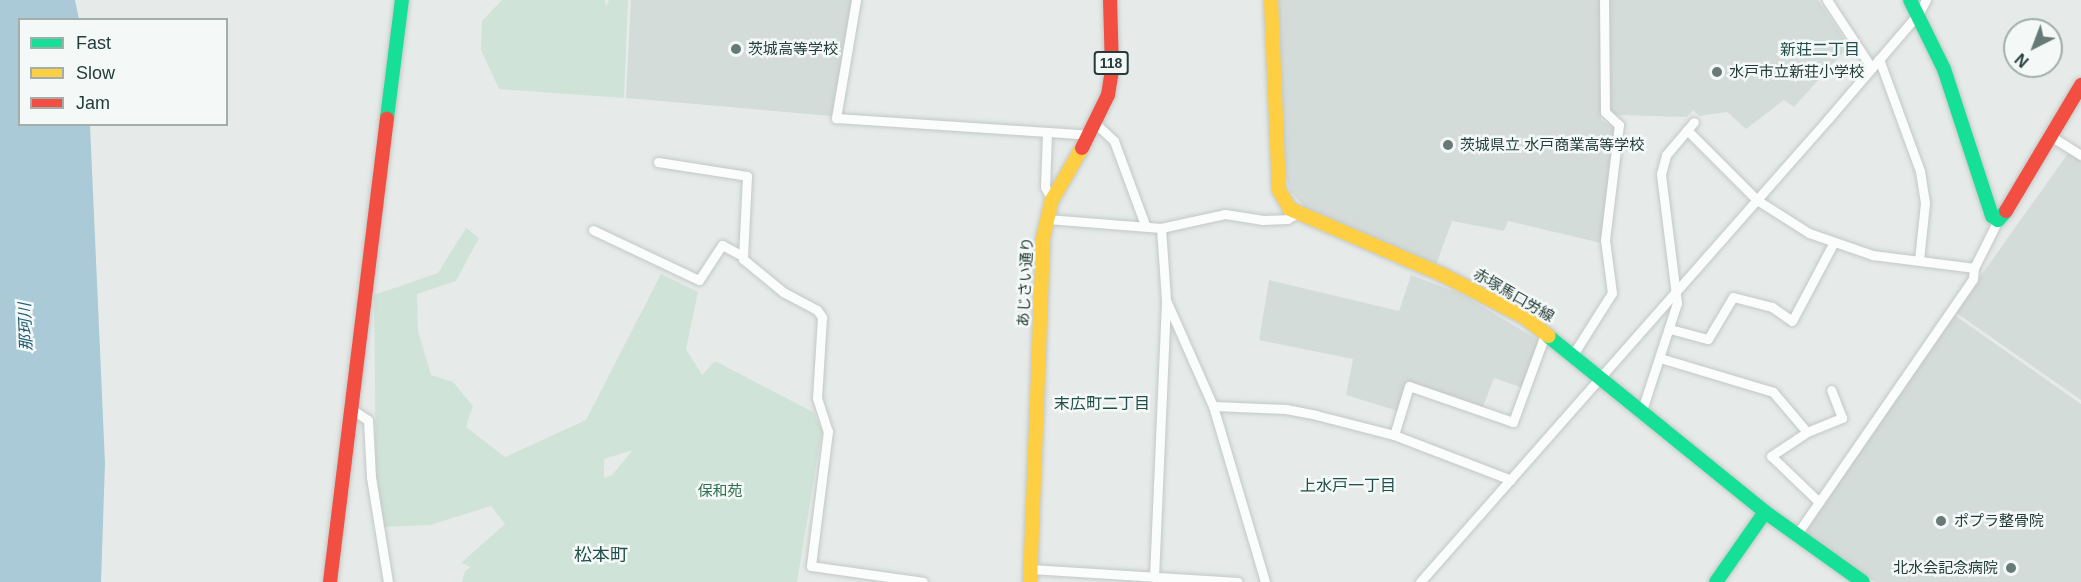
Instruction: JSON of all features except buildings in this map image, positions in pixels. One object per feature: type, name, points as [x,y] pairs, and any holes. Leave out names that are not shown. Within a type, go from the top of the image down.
[{"type":"main road","points":[[330,582],[402,0]]},
{"type":"main road","name":"あじさい通り","points":[[1031,576],[1046,219],[1052,200],[1093,130],[1110,81],[1110,0]]},
{"type":"main road","points":[[1271,0],[1279,190],[1284,202],[1296,214]]},
{"type":"main road","points":[[1910,0],[1919,13],[1944,69],[1992,216],[1998,220],[2052,137],[2081,84]]},
{"type":"main road","name":"赤塚馬口労線","points":[[1296,214],[1443,275],[1496,301],[1546,332],[1765,512],[1863,582]]},
{"type":"main road","points":[[1716,582],[1765,512]]},
{"type":"street","points":[[856,0],[836,118],[1047,133],[1093,130],[1114,141],[1144,225]]},
{"type":"street","points":[[1574,353],[1612,293],[1605,240],[1619,125],[1605,112],[1604,0]]},
{"type":"street","points":[[1827,0],[1871,67]]},
{"type":"street","points":[[1420,582],[1757,200],[1919,13],[1926,0]]},
{"type":"street","points":[[1879,59],[1920,171],[1925,203],[1919,260]]},
{"type":"street","points":[[1642,410],[1677,303],[1661,174],[1666,155],[1690,126],[1757,200],[1784,220],[1833,244],[1873,255],[1974,268]]},
{"type":"street","points":[[1047,133],[1045,186],[1052,200]]},
{"type":"street","points":[[2052,137],[2081,155]]},
{"type":"street","points":[[658,162],[747,176],[743,256]]},
{"type":"street","points":[[1046,219],[1161,228],[1225,214],[1262,220],[1287,219],[1296,214]]},
{"type":"street","points":[[1797,534],[1973,279],[1974,268],[1998,220]]},
{"type":"street","points":[[1154,577],[1166,300],[1161,228]]},
{"type":"street","points":[[593,230],[699,280],[722,245],[743,256],[783,292],[818,309],[822,317],[816,398],[828,431],[811,566],[923,582]]},
{"type":"street","points":[[1670,329],[1708,339],[1732,297],[1772,307],[1792,321],[1833,244]]},
{"type":"street","points":[[1166,300],[1214,406],[1265,582]]},
{"type":"street","points":[[1394,435],[1409,386],[1513,422],[1546,332]]},
{"type":"street","points":[[1660,358],[1773,392],[1807,432]]},
{"type":"street","points":[[1819,502],[1771,456],[1807,432],[1842,418],[1831,390]]},
{"type":"street","points":[[1214,406],[1286,409],[1394,435],[1511,480]]},
{"type":"street","points":[[351,409],[368,420],[371,477],[388,582]]},
{"type":"street","points":[[1031,576],[1154,577],[1238,582]]},
{"type":"shaded area","name":"茨城高等学校","points":[[631,0],[852,0],[832,116],[626,98]]},
{"type":"shaded area","name":"茨城県立 水戸商業高等学校","points":[[1279,0],[1601,0],[1601,120],[1616,129],[1601,243],[1508,221],[1504,231],[1452,221],[1436,265],[1308,211],[1290,191],[1283,162]]},
{"type":"shaded area","name":"水戸市立新荘小学校","points":[[1610,0],[1818,0],[1849,46],[1794,107],[1784,100],[1746,129],[1727,112],[1699,116],[1693,110],[1687,117],[1615,115],[1609,110]]},
{"type":"shaded area","points":[[2069,152],[2081,160],[2081,400],[1955,312]]},
{"type":"shaded area","points":[[1411,275],[1461,294],[1540,341],[1523,388],[1494,378],[1482,409],[1408,382],[1398,411],[1346,395],[1353,359],[1259,340],[1269,280],[1399,311]]},
{"type":"shaded area","points":[[1953,314],[2081,404],[2081,582],[1875,582],[1804,532]]},
{"type":"green space","points":[[502,0],[605,0],[606,7],[609,0],[628,0],[624,98],[499,89],[481,50],[482,21]]},
{"type":"green space","name":"保和苑","points":[[466,228],[479,238],[456,281],[417,294],[418,331],[431,375],[453,382],[473,406],[466,427],[505,457],[586,420],[661,274],[698,292],[686,349],[702,375],[715,361],[813,412],[822,430],[797,582],[462,582],[465,571],[471,567],[461,563],[505,524],[491,506],[430,525],[383,527],[376,473],[374,295],[438,273]],"holes":[[[633,450],[612,475],[604,478],[604,459]]]},
{"type":"water","name":"那珂川","points":[[0,0],[75,0],[79,18],[18,18],[18,126],[90,126],[105,463],[101,582],[0,582]]},
{"type":"traffic: fast","points":[[387,118],[402,0]]},
{"type":"traffic: fast","points":[[1910,0],[1944,69],[1992,216],[1998,220],[2006,211]]},
{"type":"traffic: fast","points":[[1548,336],[1765,512],[1863,582]]},
{"type":"traffic: fast","points":[[1716,582],[1765,512]]},
{"type":"traffic: slow","points":[[1271,0],[1279,190],[1290,209],[1443,275],[1524,317],[1548,336]]},
{"type":"traffic: slow","points":[[1030,582],[1043,238],[1052,200],[1082,148]]},
{"type":"traffic: jam","points":[[1082,148],[1108,95],[1112,70],[1110,0]]},
{"type":"traffic: jam","points":[[2006,211],[2081,85]]},
{"type":"traffic: jam","points":[[330,582],[387,118]]},
{"type":"place","name":"茨城高等学校","points":[[736,49]]},
{"type":"place","name":"水戸市立新荘小学校","points":[[1717,72]]},
{"type":"place","name":"茨城県立 水戸商業高等学校","points":[[1448,145]]},
{"type":"place","name":"ポプラ整骨院","points":[[1941,521]]},
{"type":"place","name":"北水会記念病院","points":[[2011,568]]},
{"type":"district","name":"新荘二丁目","points":[[1820,50]]},
{"type":"district","name":"末広町二丁目","points":[[1102,404]]},
{"type":"district","name":"上水戸一丁目","points":[[1348,486]]},
{"type":"district","name":"松本町","points":[[601,555]]}]
